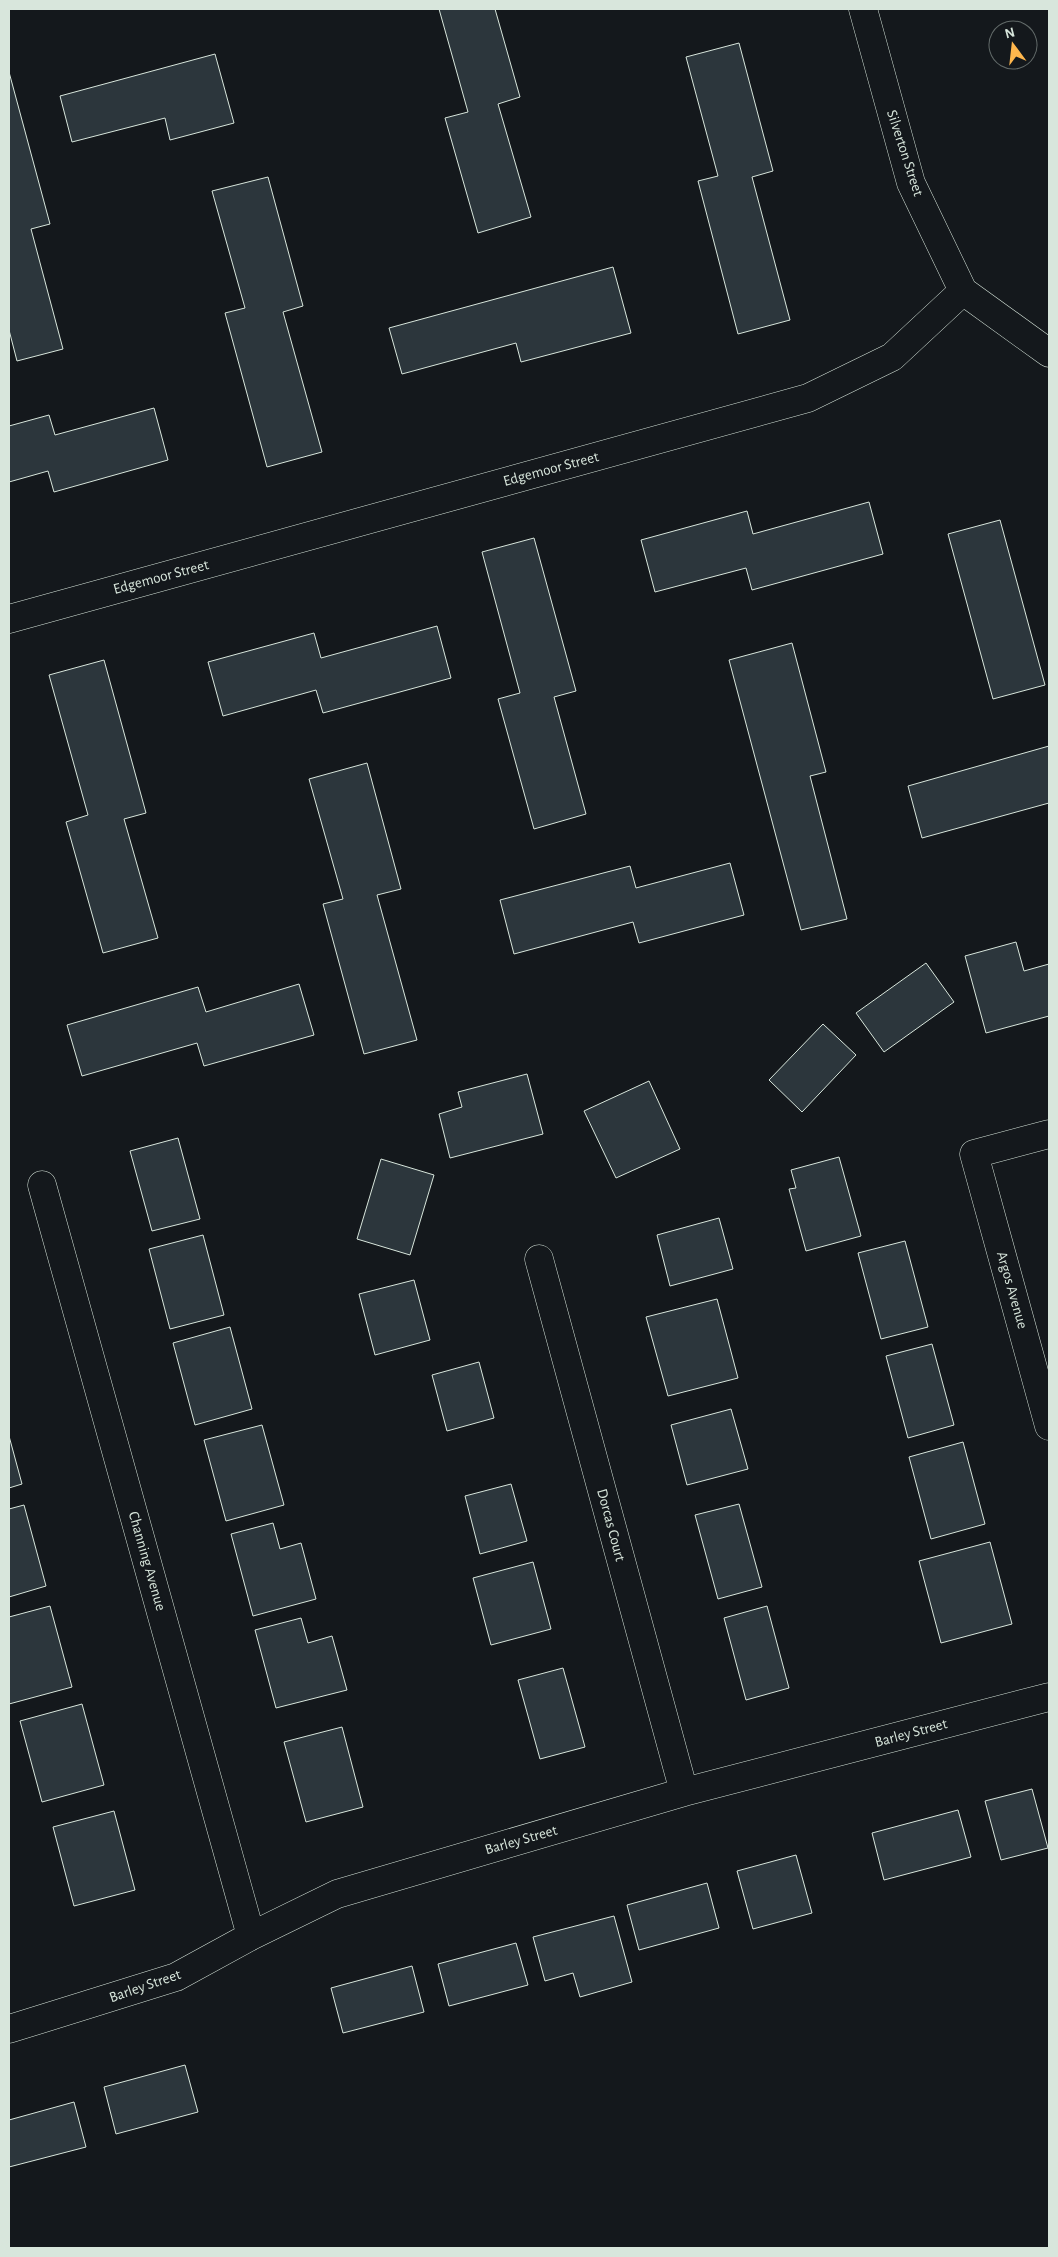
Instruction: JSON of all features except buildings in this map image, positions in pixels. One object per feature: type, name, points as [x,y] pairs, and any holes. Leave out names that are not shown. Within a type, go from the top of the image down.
[{"type":"street","name":"Silverton Street","points":[[862,9],[911,183],[964,291]]},
{"type":"street","points":[[964,291],[1049,352]]},
{"type":"street","name":"Edgemoor Street","points":[[9,619],[808,398],[892,357],[964,291]]},
{"type":"street","name":"Argos Avenue","points":[[1049,1134],[974,1154],[1049,1426]]},
{"type":"street","name":"Channing Avenue","points":[[42,1186],[251,1936]]},
{"type":"street","name":"Dorcas Court","points":[[538,1259],[684,1792]]},
{"type":"street","name":"Barley Street","points":[[9,2029],[176,1977],[251,1936],[337,1894],[684,1792],[1049,1697]]}]
